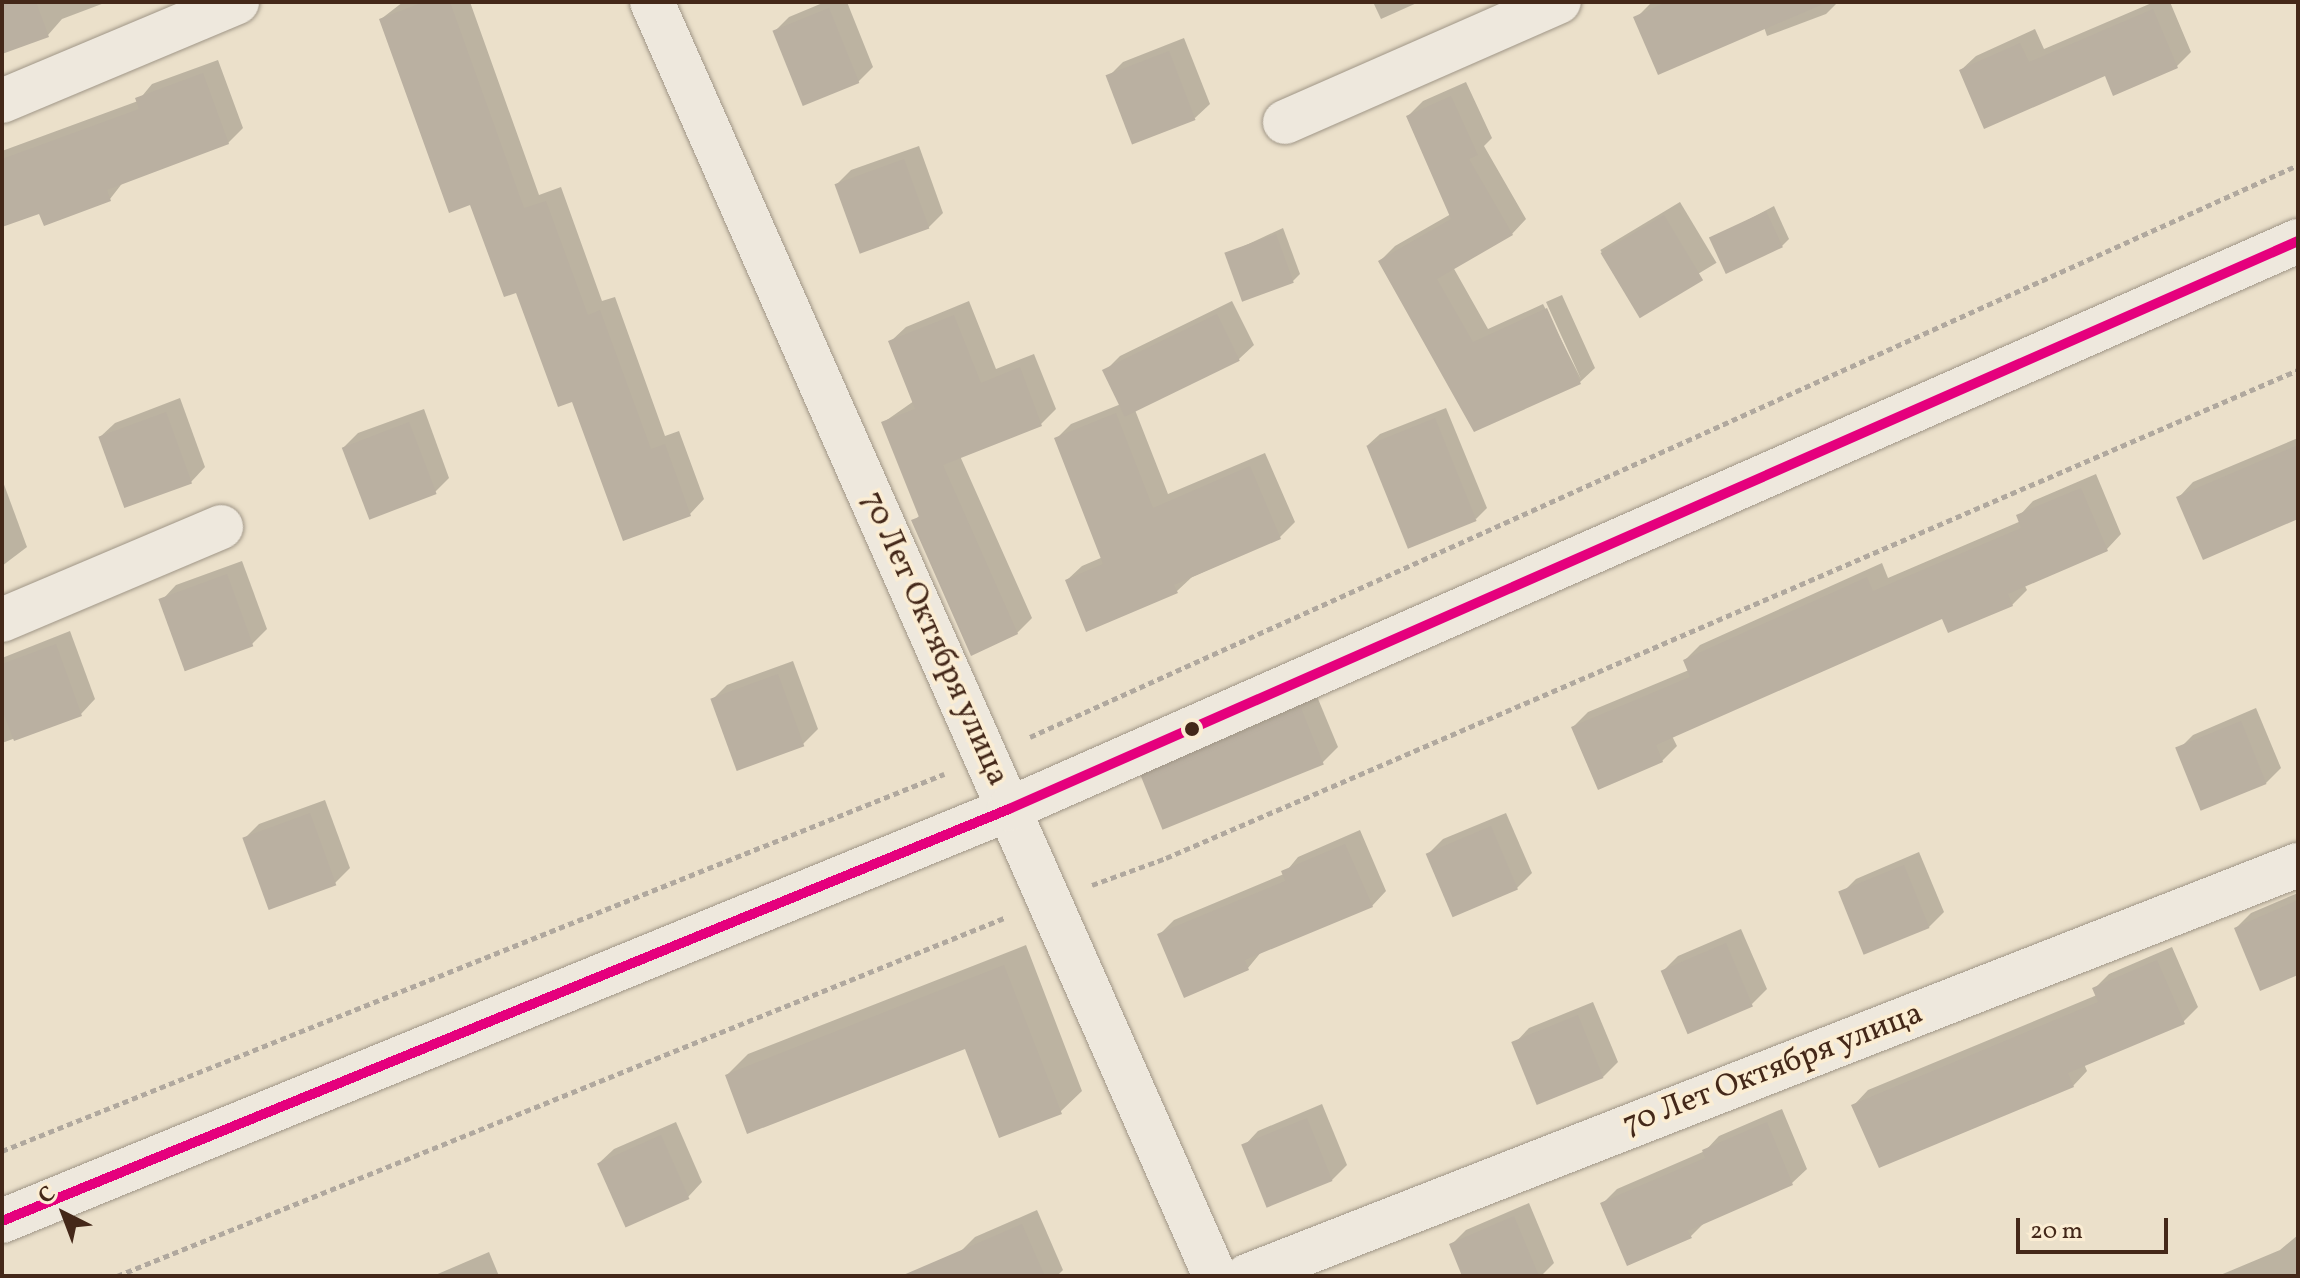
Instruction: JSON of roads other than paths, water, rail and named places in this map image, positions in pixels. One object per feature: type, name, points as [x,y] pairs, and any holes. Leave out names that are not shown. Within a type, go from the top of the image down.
[{"type":"street","points":[[2,101],[237,2]]},
{"type":"street","name":"70 Лет Октября улица","points":[[652,2],[1215,1276]]},
{"type":"street","points":[[1285,122],[1559,2]]},
{"type":"street","points":[[2,1221],[1009,809],[2298,241]]},
{"type":"street","points":[[2,620],[221,527]]},
{"type":"street","name":"70 Лет Октября улица","points":[[1247,1276],[2298,865]]}]
